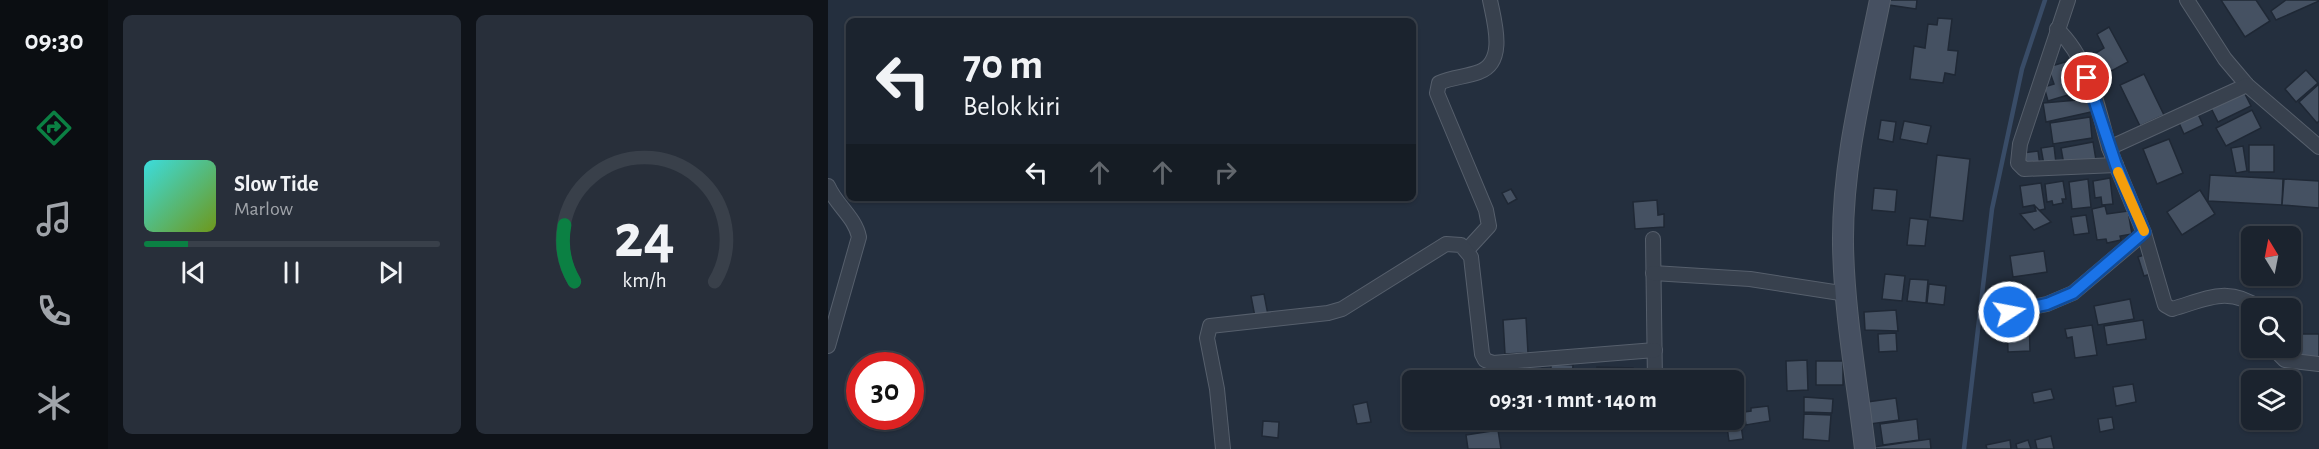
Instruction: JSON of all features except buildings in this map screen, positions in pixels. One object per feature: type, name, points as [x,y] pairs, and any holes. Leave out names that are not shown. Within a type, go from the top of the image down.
[{"type":"street","points":[[1467,250],[1489,226],[1486,210],[1437,93],[1439,83],[1452,77],[1480,72],[1492,64],[1497,48],[1490,0]]},
{"type":"street","points":[[1864,449],[1846,294],[1843,244],[1846,188],[1880,0]]},
{"type":"street","points":[[2068,0],[2020,144],[2018,163],[2024,169],[2116,165]]},
{"type":"street","points":[[2187,0],[2225,60],[2247,85],[2319,147]]},
{"type":"street","points":[[2060,22],[2080,61],[2115,146],[2116,165],[2144,232],[2165,305],[2172,309],[2223,294],[2241,299]]},
{"type":"street","points":[[2115,146],[2247,85]]},
{"type":"street","points":[[828,186],[832,195],[848,214],[859,237],[828,346]]},
{"type":"street","points":[[2009,312],[2047,304],[2073,293],[2144,232]]},
{"type":"street","points":[[1653,239],[1655,370]]},
{"type":"street","points":[[1223,449],[1217,389],[1207,338],[1210,326],[1328,313],[1342,309],[1446,244],[1454,243],[1467,250],[1471,256],[1482,354],[1485,360],[1493,363],[1654,350]]},
{"type":"street","points":[[1653,273],[1750,279],[1846,294]]},
{"type":"street","points":[[2283,358],[2319,364]]},
{"type":"waterway","points":[[1964,449],[1992,209],[2022,69],[2045,0]]},
{"type":"slow traffic","points":[[2118,172],[2144,231]]},
{"type":"route","points":[[2009,312],[2047,304],[2073,293],[2144,232],[2109,148],[2087,78]]}]
